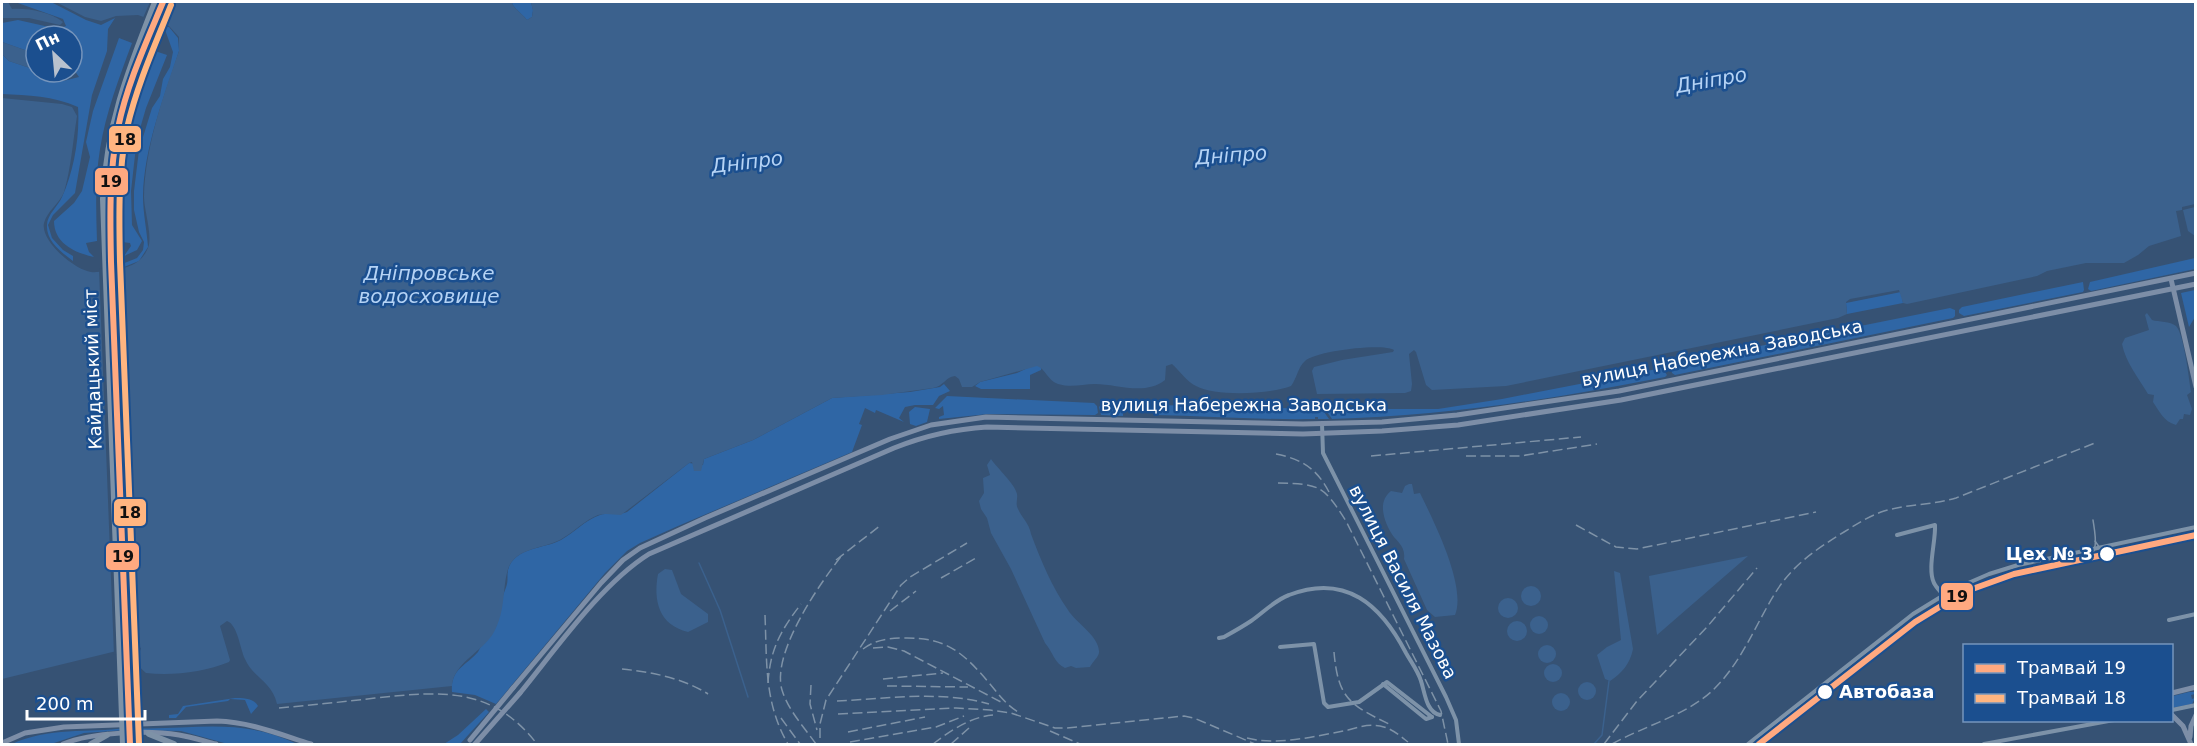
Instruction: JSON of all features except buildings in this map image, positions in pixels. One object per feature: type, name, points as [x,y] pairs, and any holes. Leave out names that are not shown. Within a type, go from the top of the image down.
[{"type":"highway","name":"Кайдацький міст","points":[[123,744],[103,199],[107,148],[116,108],[155,2]]},
{"type":"highway","name":"Кайдацький міст","points":[[135,744],[114,194],[117,159],[129,101],[168,2]]},
{"type":"highway","points":[[149,734],[174,744]]},
{"type":"highway","points":[[91,744],[107,735]]},
{"type":"main road","name":"вулиця Набережна Заводська","points":[[474,743],[513,687],[601,582],[623,560],[640,548],[739,503],[918,429],[956,420],[986,417],[1322,424],[1457,416],[1619,391],[2196,273]]},
{"type":"main road","points":[[2171,279],[2196,387]]},
{"type":"main road","name":"вулиця Набережна Заводська","points":[[465,744],[474,743],[520,693],[607,588],[636,561],[664,545],[912,441],[957,429],[987,427],[1322,434],[1429,428],[1621,400],[2196,284]]},
{"type":"main road","points":[[2173,693],[2196,687]]},
{"type":"main road","points":[[2190,743],[2190,730],[2196,715]]},
{"type":"main road","points":[[2173,716],[2183,726],[2190,743]]},
{"type":"main road","points":[[2,743],[25,733],[64,727],[217,721],[259,726],[311,744]]},
{"type":"main road","points":[[63,744],[88,737],[149,734],[180,735],[216,744]]},
{"type":"street","name":"вулиця Василя Мазова","points":[[1322,424],[1324,456],[1452,711],[1458,729],[1459,744]]},
{"type":"street","points":[[1897,535],[1935,525],[1936,537],[1931,548],[1933,580],[1943,595]]},
{"type":"street","points":[[1748,744],[1913,614],[1943,595],[2006,568],[2194,528]]},
{"type":"street","points":[[1219,638],[1252,620],[1277,601],[1302,591],[1337,590],[1358,595],[1373,605],[1386,619],[1420,678],[1429,708],[1434,714],[1440,715]]},
{"type":"street","points":[[2169,620],[2196,614]]},
{"type":"street","points":[[1280,647],[1314,644],[1324,703],[1328,707],[1359,702],[1383,684],[1426,719],[1452,711]]},
{"type":"street","points":[[2173,710],[2196,705]]},
{"type":"street","points":[[1984,744],[2103,722]]},
{"type":"shaded area","points":[[15,2],[51,2],[101,25],[115,18],[108,29],[107,51],[92,95],[75,193],[53,215],[48,225],[52,238],[63,250],[73,256],[73,261],[52,241],[47,225],[62,197],[73,165],[78,130],[78,107],[50,98],[2,94],[2,54],[9,61],[24,66],[24,84],[84,84],[84,24],[65,24],[63,19]]},
{"type":"shaded area","points":[[159,2],[164,2],[137,71],[120,124],[114,155],[111,193],[111,244],[130,728],[235,727],[276,735],[297,744],[228,744],[181,731],[131,730],[131,744],[127,744],[126,730],[84,733],[51,744],[12,744],[54,733],[126,728],[107,195],[115,130],[135,65]]},
{"type":"shaded area","points":[[513,2],[531,2],[532,17],[527,20],[512,4]]},
{"type":"shaded area","points":[[18,20],[36,24],[24,24],[24,50],[2,42],[2,23]]},
{"type":"shaded area","points":[[164,27],[169,27],[178,38],[179,51],[147,159],[143,196],[148,247],[139,261],[124,267],[122,264],[137,258],[143,250],[144,242],[134,210],[134,191],[139,150],[152,108],[160,96],[163,79],[170,67],[173,52]]},
{"type":"shaded area","points":[[119,38],[132,43],[109,108],[98,160],[97,241],[86,243],[89,252],[94,257],[67,246],[58,236],[54,221],[74,203],[82,191],[90,157],[86,142],[93,111]]},
{"type":"shaded area","points":[[155,51],[167,55],[146,108],[137,139],[131,191],[132,225],[142,241],[137,250],[124,256],[131,246],[130,243],[122,242],[125,156],[135,108]]},
{"type":"shaded area","points":[[2195,258],[2195,269],[2091,291],[2088,289],[2090,282]]},
{"type":"shaded area","points":[[2083,282],[2083,292],[1964,316],[1959,313],[1962,307]]},
{"type":"shaded area","points":[[2195,290],[2195,317],[2189,327],[2181,293]]},
{"type":"shaded area","points":[[1901,292],[1903,303],[1847,314],[1846,303]]},
{"type":"shaded area","points":[[1950,308],[1955,310],[1953,318],[1675,375],[1672,373],[1671,368],[1680,366],[1680,362]]},
{"type":"shaded area","points":[[1032,366],[1041,366],[1041,370],[1030,375],[1030,389],[981,389],[975,386],[980,382],[1017,373]]},
{"type":"shaded area","points":[[1662,368],[1667,375],[1665,377],[1541,399],[1458,410],[1332,419],[1325,409],[1438,409]]},
{"type":"shaded area","points":[[944,384],[950,391],[939,396],[933,405],[905,407],[899,418],[904,422],[876,410],[875,413],[865,408],[859,424],[862,425],[852,452],[678,526],[627,551],[605,573],[496,704],[475,695],[452,692],[456,673],[478,652],[484,640],[505,589],[511,562],[516,557],[561,540],[600,515],[627,512],[689,463],[703,465],[704,459],[753,440],[832,398],[910,392],[940,387]]},
{"type":"shaded area","points":[[947,396],[1094,403],[1098,413],[1095,415],[988,414],[939,419],[944,415],[943,406],[939,409],[935,408]]},
{"type":"shaded area","points":[[1102,404],[1123,405],[1123,416],[1101,415],[1099,407]]},
{"type":"shaded area","points":[[1157,405],[1322,409],[1329,419],[1156,415]]},
{"type":"shaded area","points":[[915,407],[930,409],[927,422],[916,426],[910,424],[909,412]]},
{"type":"shaded area","points":[[2195,692],[2191,695],[2192,699],[2195,698],[2192,704],[2173,708],[2173,696]]},
{"type":"shaded area","points":[[235,698],[251,700],[258,706],[251,714],[245,700],[230,699],[186,707],[176,718],[169,718],[169,715],[178,714],[183,706]]},
{"type":"shaded area","points":[[486,709],[489,712],[460,744],[444,744],[458,735]]},
{"type":"water","points":[[2,2],[8,2],[12,9],[39,11],[63,22],[56,24],[29,18],[2,18]]},
{"type":"water","name":"Дніпровське водосховище","points":[[56,2],[513,2],[512,4],[527,20],[532,17],[531,2],[2195,2],[2195,204],[2176,211],[2181,236],[2149,246],[2124,263],[2086,263],[1907,304],[1903,303],[1899,290],[1850,299],[1846,302],[1847,314],[1838,318],[1506,386],[1432,390],[1426,385],[1414,350],[1409,354],[1411,391],[1405,393],[1317,394],[1312,371],[1314,367],[1394,350],[1377,347],[1335,351],[1311,357],[1303,363],[1291,386],[1271,391],[1230,393],[1205,389],[1189,381],[1172,364],[1166,366],[1165,380],[1157,385],[1140,388],[1104,384],[1072,386],[1058,384],[1037,366],[980,382],[972,387],[962,387],[955,376],[933,388],[882,395],[832,398],[753,440],[704,459],[701,471],[694,471],[692,462],[689,463],[621,515],[598,515],[556,542],[518,556],[508,569],[502,608],[494,632],[463,664],[452,686],[277,704],[271,690],[248,665],[234,627],[227,621],[220,626],[229,662],[199,671],[146,673],[138,664],[141,648],[137,646],[2,679],[2,98],[72,107],[77,116],[64,192],[46,219],[44,230],[47,238],[60,253],[84,270],[95,272],[124,268],[135,264],[144,256],[149,245],[144,197],[145,179],[151,141],[179,51],[179,37],[169,26],[138,15],[116,16],[101,21],[85,17]]},
{"type":"water","points":[[2,42],[24,50],[24,66],[9,61],[2,54]]},
{"type":"water","points":[[2196,207],[2195,236],[2188,231],[2183,210]]},
{"type":"water","points":[[2147,313],[2152,320],[2168,322],[2176,326],[2186,357],[2191,392],[2187,395],[2192,409],[2190,415],[2184,414],[2183,419],[2180,419],[2176,425],[2160,413],[2153,402],[2154,395],[2148,394],[2136,376],[2122,344],[2125,338],[2149,330],[2145,315]]},
{"type":"water","points":[[991,459],[1016,490],[1018,509],[1029,527],[1057,592],[1072,615],[1091,634],[1098,645],[1098,655],[1090,667],[1065,668],[1056,660],[1045,643],[1011,569],[991,533],[979,501],[984,493],[983,478],[990,475],[987,465]]},
{"type":"water","points":[[1412,484],[1414,494],[1420,493],[1447,553],[1456,588],[1455,615],[1435,617],[1427,610],[1404,559],[1402,547],[1385,521],[1383,505],[1387,495],[1391,491],[1402,493],[1405,486]]},
{"type":"water","points":[[1748,556],[1657,635],[1649,576]]},
{"type":"water","points":[[665,569],[672,570],[681,594],[708,614],[708,622],[688,632],[678,629],[664,618],[656,593],[658,574]]},
{"type":"water","points":[[1614,571],[1620,573],[1633,649],[1625,668],[1610,681],[1605,679],[1597,655],[1621,640]]},
{"type":"water","points":[[1531,586],[1538,589],[1541,596],[1538,603],[1531,606],[1524,603],[1521,596],[1524,589]]},
{"type":"water","points":[[1508,598],[1515,601],[1518,608],[1515,615],[1508,618],[1501,615],[1498,608],[1501,601]]},
{"type":"water","points":[[1535,616],[1543,616],[1548,621],[1546,632],[1535,634],[1530,629],[1530,621]]},
{"type":"water","points":[[1517,621],[1524,624],[1527,631],[1524,638],[1517,641],[1510,638],[1507,631],[1510,624]]},
{"type":"water","points":[[1547,645],[1553,648],[1556,654],[1553,660],[1547,663],[1541,660],[1538,654],[1541,648]]},
{"type":"water","points":[[1553,664],[1559,667],[1562,673],[1559,679],[1553,682],[1547,679],[1544,673],[1547,667]]},
{"type":"water","points":[[1587,682],[1593,685],[1596,691],[1593,697],[1587,700],[1581,697],[1578,691],[1581,685]]},
{"type":"water","points":[[1561,693],[1567,696],[1570,702],[1567,708],[1561,711],[1555,708],[1552,702],[1555,696]]},
{"type":"pier","points":[[150,2],[173,2],[163,27],[142,20]]},
{"type":"pier","points":[[122,266],[136,650],[114,655],[99,269]]},
{"type":"waterway","points":[[699,563],[720,610],[748,697]]},
{"type":"waterway","points":[[1594,744],[1602,735],[1609,681]]},
{"type":"tram line","name":"19","points":[[130,744],[111,262],[111,195],[115,145],[126,96],[163,2]]},
{"type":"tram line","name":"18","points":[[139,744],[120,262],[120,195],[124,145],[131,112],[171,5]]},
{"type":"tram line","points":[[2085,561],[2090,558],[2095,548],[2093,520]]},
{"type":"tram line","name":"19","points":[[1759,744],[1915,622],[1964,592],[2014,574],[2196,535]]},
{"type":"tram line","points":[[2095,541],[2102,551],[2114,553]]},
{"type":"railway","points":[[1371,456],[1581,437]]},
{"type":"railway","points":[[1612,744],[1693,705],[1715,688],[1741,655],[1774,595],[1788,575],[1814,552],[1844,532],[1884,511],[1956,498],[2095,443]]},
{"type":"railway","points":[[1466,456],[1520,456],[1597,444]]},
{"type":"railway","points":[[1276,454],[1308,466],[1329,492]]},
{"type":"railway","points":[[1278,483],[1303,484],[1319,489],[1332,500],[1346,521],[1441,711],[1448,744]]},
{"type":"railway","points":[[1576,525],[1616,547],[1637,549],[1816,512]]},
{"type":"railway","points":[[836,560],[881,525]]},
{"type":"railway","points":[[820,738],[820,724],[826,700],[901,585],[910,577],[967,543]]},
{"type":"railway","points":[[816,744],[788,704],[782,690],[781,675],[790,638],[822,582],[843,554]]},
{"type":"railway","points":[[941,578],[976,558]]},
{"type":"railway","points":[[1604,744],[1637,701],[1707,627],[1757,568]]},
{"type":"railway","points":[[890,611],[916,591]]},
{"type":"railway","points":[[768,683],[771,660],[778,640],[801,604]]},
{"type":"railway","points":[[765,615],[768,682],[780,729],[788,744]]},
{"type":"railway","points":[[863,649],[892,638],[918,638],[942,644],[962,655],[1004,700],[1020,713]]},
{"type":"railway","points":[[873,648],[888,647],[904,651],[1001,702]]},
{"type":"railway","points":[[1334,652],[1339,680],[1349,699],[1365,712],[1391,725]]},
{"type":"railway","points":[[622,669],[666,677],[698,688],[708,694]]},
{"type":"railway","points":[[883,679],[943,673]]},
{"type":"railway","points":[[811,685],[810,704],[817,730]]},
{"type":"railway","points":[[887,686],[968,687]]},
{"type":"railway","points":[[279,708],[443,694],[483,702],[502,711],[520,725],[537,744]]},
{"type":"railway","points":[[837,701],[932,696],[989,704]]},
{"type":"railway","points":[[838,714],[956,708],[990,710],[1011,713],[1055,728],[1184,716],[1194,718],[1255,744]]},
{"type":"railway","points":[[933,744],[968,722],[993,715]]},
{"type":"railway","points":[[850,742],[936,727],[964,716]]},
{"type":"railway","points":[[848,732],[925,717]]},
{"type":"railway","points":[[781,718],[800,744]]},
{"type":"railway","points":[[1247,738],[1271,741],[1297,739],[1371,725],[1388,728],[1408,742]]},
{"type":"railway","points":[[951,744],[969,728]]},
{"type":"railway","points":[[1050,731],[1080,744]]},
{"type":"place","name":"Цех № 3","points":[[2107,554]]},
{"type":"place","name":"Автобаза","points":[[1825,692]]},
{"type":"water label","name":"Дніпро","points":[[1711,80]]},
{"type":"water label","name":"Дніпро","points":[[1231,155]]},
{"type":"water label","name":"Дніпро","points":[[747,162]]}]
